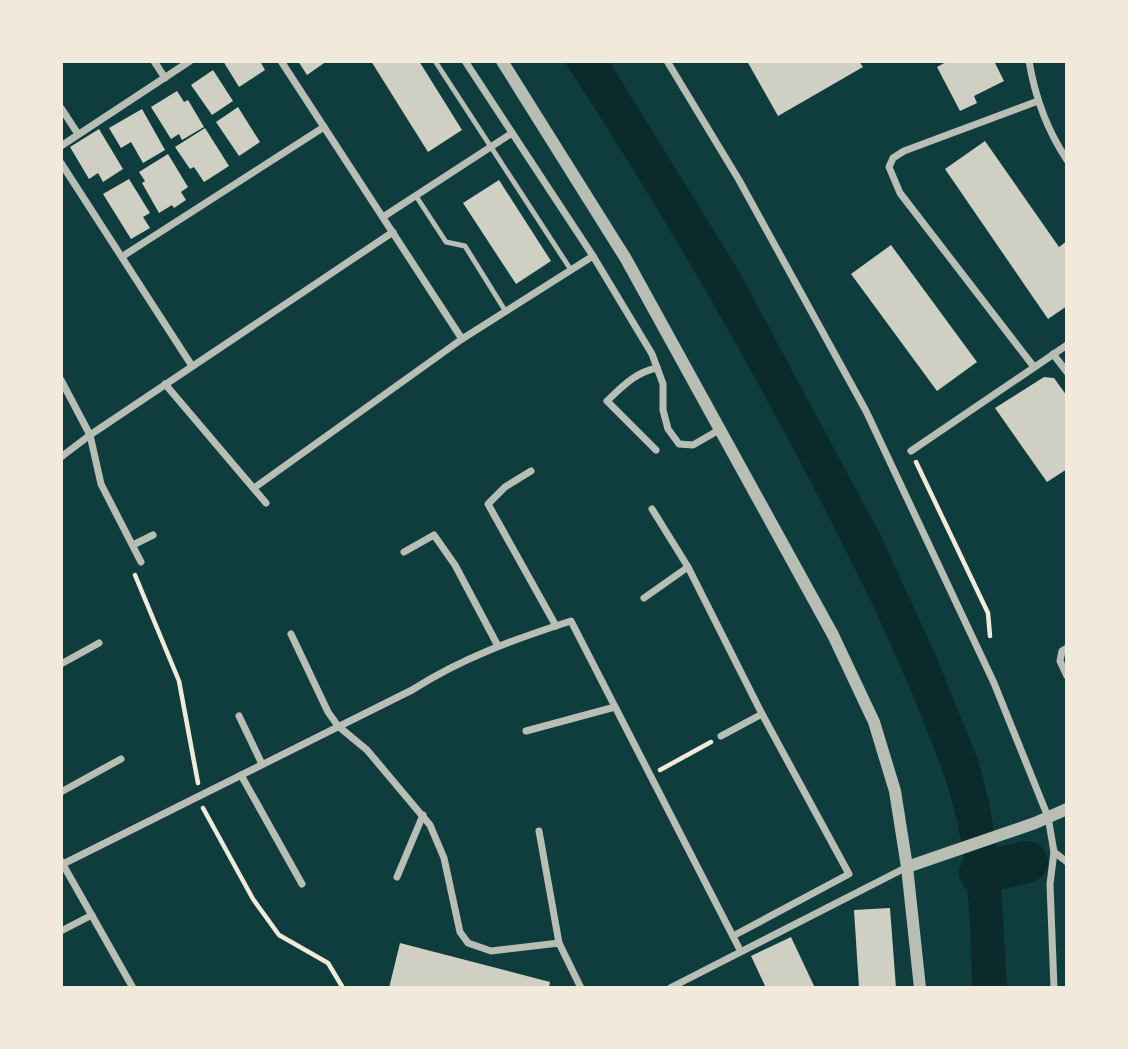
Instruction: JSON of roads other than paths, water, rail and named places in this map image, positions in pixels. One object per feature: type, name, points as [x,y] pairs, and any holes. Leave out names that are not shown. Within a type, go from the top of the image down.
[{"type":"street","points":[[154,61],[165,78]]},
{"type":"street","points":[[61,146],[190,61]]},
{"type":"street","points":[[281,61],[462,339]]},
{"type":"street","points":[[464,61],[593,256],[652,354],[663,384],[663,410],[668,429],[679,444],[693,445],[719,430]]},
{"type":"street","points":[[502,61],[626,259],[833,635],[874,722],[895,791],[907,867],[920,988]]},
{"type":"street","points":[[667,61],[739,180],[866,411],[994,682],[1048,817],[1054,852],[1050,884],[1054,988]]},
{"type":"street","points":[[1029,61],[1038,101],[1067,160]]},
{"type":"street","points":[[1034,367],[901,193],[889,167],[893,158],[904,151],[1038,101]]},
{"type":"street","points":[[61,108],[78,134]]},
{"type":"street","points":[[123,256],[324,127]]},
{"type":"street","points":[[383,217],[512,134]]},
{"type":"street","points":[[61,163],[192,366]]},
{"type":"street","points":[[61,457],[393,232]]},
{"type":"street","points":[[254,488],[462,339],[593,256]]},
{"type":"street","points":[[911,451],[1067,345]]},
{"type":"street","points":[[1053,354],[1067,372]]},
{"type":"street","points":[[656,450],[607,401],[634,376],[657,368]]},
{"type":"street","points":[[61,380],[90,435],[101,484],[141,562]]},
{"type":"street","points":[[165,384],[267,503]]},
{"type":"street","points":[[531,471],[505,487],[488,504],[556,626]]},
{"type":"street","points":[[652,509],[688,568],[762,714],[849,874],[733,936]]},
{"type":"street","points":[[132,545],[153,535]]},
{"type":"street","points":[[404,552],[434,535],[455,565],[498,646]]},
{"type":"street","points":[[644,598],[688,568]]},
{"type":"street","points":[[133,988],[62,863],[412,690],[438,674],[498,646],[571,621],[740,950]]},
{"type":"street","points":[[291,634],[328,712],[338,726],[367,750],[423,815],[437,836],[454,912],[460,932],[468,943],[491,951],[559,943]]},
{"type":"street","points":[[61,664],[99,643]]},
{"type":"street","points":[[1067,648],[1062,651],[1060,661],[1067,676]]},
{"type":"street","points":[[526,732],[615,707]]},
{"type":"street","points":[[721,736],[762,714]]},
{"type":"street","points":[[239,716],[262,764]]},
{"type":"street","points":[[61,792],[121,758]]},
{"type":"street","points":[[241,775],[302,884]]},
{"type":"street","points":[[670,988],[907,867],[1035,823],[1067,809]]},
{"type":"street","points":[[397,877],[423,815]]},
{"type":"street","points":[[538,831],[559,943],[581,988]]},
{"type":"street","points":[[1054,852],[1067,862]]},
{"type":"street","points":[[61,931],[92,915]]},
{"type":"lane","points":[[435,61],[571,270]]},
{"type":"lane","points":[[415,196],[446,242],[465,246],[506,312]]},
{"type":"water","points":[[564,61],[609,61],[737,268],[880,534],[936,656],[978,760],[990,806],[1001,881],[1007,988],[972,988],[967,886],[955,811],[921,715],[872,603],[742,355],[674,236]]},
{"type":"waterway","points":[[980,873],[1027,862]]}]
